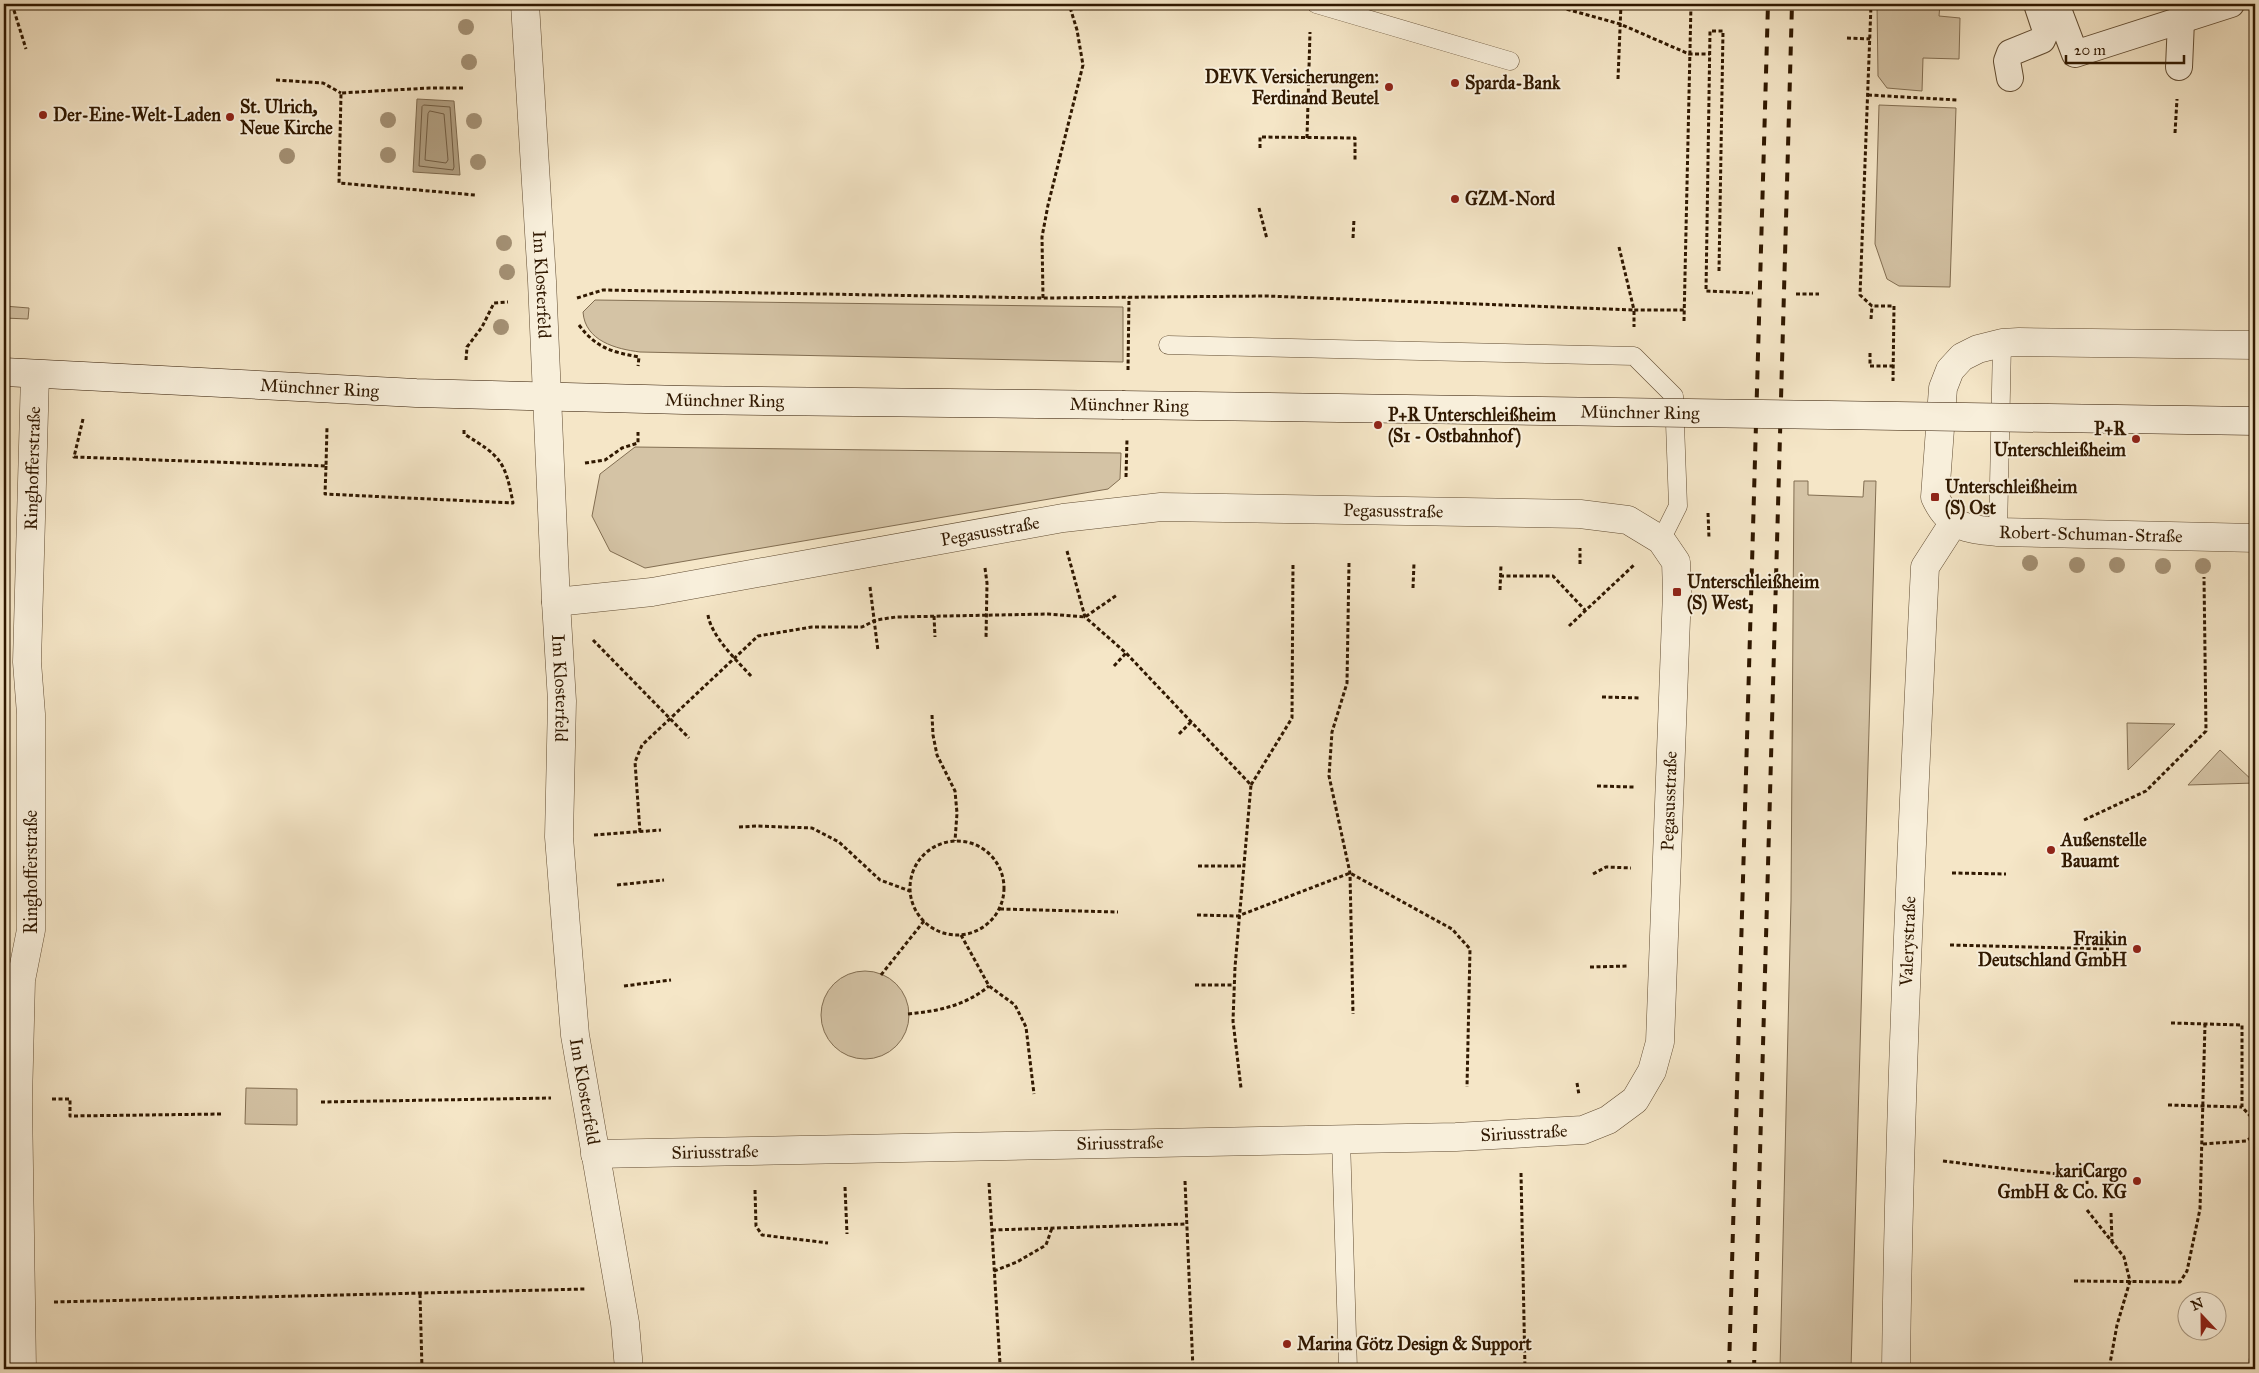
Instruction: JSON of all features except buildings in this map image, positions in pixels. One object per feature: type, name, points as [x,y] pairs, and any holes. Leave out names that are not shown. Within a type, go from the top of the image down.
[{"type":"street","name":"Im Klosterfeld","points":[[524,4],[548,396],[562,701],[559,837],[575,1035],[625,1323],[629,1369]]},
{"type":"street","points":[[2010,78],[2007,61],[2010,53],[2042,40],[2046,31],[2037,4]]},
{"type":"street","points":[[2056,4],[2075,54],[2231,4]]},
{"type":"street","points":[[2179,67],[2181,21]]},
{"type":"street","points":[[1954,522],[1942,512],[1935,497],[1943,388],[1950,370],[1962,357],[1978,349],[2002,343],[2255,345]]},
{"type":"street","name":"Münchner Ring","points":[[4,372],[416,393],[684,400],[2255,422]]},
{"type":"street","name":"Ringhofferstraße","points":[[22,1369],[18,1101],[21,980],[31,930],[31,714],[27,662],[35,375]]},
{"type":"street","name":"Pegasusstraße","points":[[556,602],[652,592],[1063,518],[1161,507],[1580,514],[1628,520],[1661,540],[1676,562],[1677,592],[1660,1042],[1652,1071],[1635,1100]]},
{"type":"street","name":"Robert-Schuman-Straße","points":[[1954,522],[1970,529],[1998,532],[2255,538]]},
{"type":"street","name":"Valerystraße","points":[[1896,1369],[1898,1183],[1906,938],[1925,567],[1954,522]]},
{"type":"street","name":"Siriusstraße","points":[[596,1154],[1456,1137],[1583,1130],[1608,1120],[1635,1100]]},
{"type":"lane","points":[[1316,4],[1510,61]]},
{"type":"lane","points":[[1998,532],[2002,343]]},
{"type":"lane","points":[[1168,345],[1634,356],[1674,396],[1678,506],[1661,540]]},
{"type":"lane","points":[[1341,1139],[1348,1369]]},
{"type":"path","points":[[12,4],[26,48]]},
{"type":"path","points":[[1043,298],[1042,237],[1048,205],[1083,65],[1077,30],[1069,4]]},
{"type":"path","points":[[1548,4],[1620,24],[1689,54],[1710,54]]},
{"type":"path","points":[[1618,80],[1621,4]]},
{"type":"path","points":[[1659,4],[1691,5],[1684,321]]},
{"type":"path","points":[[1816,4],[1871,5],[1860,295],[1872,306],[1894,306],[1892,383]]},
{"type":"path","points":[[1308,138],[1310,23]]},
{"type":"path","points":[[1719,271],[1723,31],[1710,31],[1706,291],[1752,293]]},
{"type":"path","points":[[1847,38],[1870,39]]},
{"type":"path","points":[[276,80],[323,83],[341,93],[463,88]]},
{"type":"path","points":[[341,93],[339,183],[475,194]]},
{"type":"path","points":[[1868,94],[1957,100]]},
{"type":"path","points":[[2174,133],[2177,99]]},
{"type":"path","points":[[1260,148],[1260,137],[1356,138],[1355,160]]},
{"type":"path","points":[[1259,208],[1267,239]]},
{"type":"path","points":[[1353,238],[1354,219]]},
{"type":"path","points":[[1619,247],[1634,310],[1634,334]]},
{"type":"path","points":[[576,307],[575,298],[603,290],[1043,298],[1266,296],[1634,310],[1684,310]]},
{"type":"path","points":[[1796,294],[1819,294]]},
{"type":"path","points":[[466,347],[482,327],[494,304]]},
{"type":"path","points":[[1871,319],[1872,306]]},
{"type":"path","points":[[578,324],[588,337],[611,352],[638,357]]},
{"type":"path","points":[[1870,353],[1870,366],[1893,366]]},
{"type":"path","points":[[83,419],[74,457],[326,466]]},
{"type":"path","points":[[327,428],[325,494],[513,503],[508,475],[501,461],[485,447],[464,434]]},
{"type":"path","points":[[605,460],[622,448],[638,443]]},
{"type":"path","points":[[1063,518],[1068,561],[1085,617],[1126,654],[1192,721],[1250,785]]},
{"type":"path","points":[[980,533],[987,583],[986,639]]},
{"type":"path","points":[[1569,626],[1661,540]]},
{"type":"path","points":[[864,553],[876,620],[878,651]]},
{"type":"path","points":[[1241,1088],[1233,1021],[1234,985],[1238,916],[1250,785],[1292,718],[1293,563]]},
{"type":"path","points":[[1349,563],[1347,683],[1332,732],[1329,776],[1350,873],[1353,1014]]},
{"type":"path","points":[[1413,588],[1414,563]]},
{"type":"path","points":[[1500,565],[1500,590]]},
{"type":"path","points":[[1500,576],[1553,576],[1585,610]]},
{"type":"path","points":[[2084,820],[2146,790],[2206,731],[2204,577]]},
{"type":"path","points":[[703,583],[709,623],[733,657],[752,677]]},
{"type":"path","points":[[640,832],[636,762],[642,744],[733,657],[758,636],[812,627],[862,627],[876,620],[934,616],[1048,614],[1085,617],[1117,595]]},
{"type":"path","points":[[556,602],[689,738]]},
{"type":"path","points":[[934,616],[935,637]]},
{"type":"path","points":[[1114,666],[1126,654]]},
{"type":"path","points":[[932,715],[937,755],[955,791],[957,813],[955,841]]},
{"type":"path","points":[[1179,734],[1192,721]]},
{"type":"path","points":[[739,827],[812,828],[839,842],[880,880],[910,891]]},
{"type":"path","points":[[559,837],[661,830]]},
{"type":"path","points":[[955,841],[971,843],[986,850],[997,862],[1003,877],[1004,893],[1000,909],[990,922],[976,931],[961,935],[947,934],[934,929],[924,921],[917,912],[910,891],[912,876],[918,863],[928,852],[940,844],[955,841]]},
{"type":"path","points":[[1198,866],[1243,866]]},
{"type":"path","points":[[1197,915],[1238,916],[1350,873],[1452,929],[1470,949],[1467,1087]]},
{"type":"path","points":[[1952,873],[2006,874]]},
{"type":"path","points":[[617,884],[664,880]]},
{"type":"path","points":[[1000,909],[1118,912]]},
{"type":"path","points":[[882,974],[924,921]]},
{"type":"path","points":[[961,935],[989,986],[1016,1005],[1026,1027],[1034,1094]]},
{"type":"path","points":[[1950,945],[2109,949]]},
{"type":"path","points":[[624,986],[671,980]]},
{"type":"path","points":[[1194,985],[1234,985]]},
{"type":"path","points":[[908,1014],[931,1012],[960,1004],[976,997],[989,986]]},
{"type":"path","points":[[2171,1023],[2242,1025],[2242,1107],[2255,1121]]},
{"type":"path","points":[[2074,1281],[2180,1282],[2187,1271],[2200,1209],[2205,1024]]},
{"type":"path","points":[[321,1102],[586,1097]]},
{"type":"path","points":[[18,1101],[70,1098],[70,1116],[222,1114]]},
{"type":"path","points":[[2168,1105],[2242,1107]]},
{"type":"path","points":[[2203,1144],[2246,1142],[2255,1135]]},
{"type":"path","points":[[1943,1162],[2029,1172],[2087,1176],[2087,1184]]},
{"type":"path","points":[[1521,1173],[1525,1369]]},
{"type":"path","points":[[1185,1181],[1193,1369]]},
{"type":"path","points":[[989,1183],[1000,1364],[998,1369]]},
{"type":"path","points":[[845,1187],[848,1234]]},
{"type":"path","points":[[755,1190],[756,1226],[762,1235],[828,1244]]},
{"type":"path","points":[[2087,1210],[2124,1257],[2130,1281],[2117,1325],[2109,1369]]},
{"type":"path","points":[[2111,1213],[2112,1241]]},
{"type":"path","points":[[992,1230],[1186,1224]]},
{"type":"path","points":[[994,1270],[1017,1262],[1046,1245],[1052,1228]]},
{"type":"path","points":[[2250,1369],[2255,1231]]},
{"type":"path","points":[[22,1303],[619,1288]]},
{"type":"path","points":[[420,1294],[422,1369]]},
{"type":"path","points":[[1000,1364],[1004,1369]]},
{"type":"shaded area","points":[[1877,4],[1940,4],[1939,16],[1960,18],[1959,59],[1923,58],[1922,91],[1887,88],[1878,76]]},
{"type":"shaded area","points":[[1879,105],[1956,108],[1950,287],[1899,286],[1887,279],[1875,244]]},
{"type":"shaded area","points":[[595,300],[1123,307],[1123,362],[640,352],[612,346],[603,342],[589,330],[583,312]]},
{"type":"shaded area","points":[[4,306],[29,308],[28,319],[4,318]]},
{"type":"shaded area","points":[[635,447],[1121,453],[1120,479],[1108,489],[645,568],[610,551],[592,516],[600,474]]},
{"type":"shaded area","points":[[1794,481],[1808,481],[1808,495],[1863,497],[1864,481],[1876,481],[1851,1369],[1780,1369],[1791,901]]},
{"type":"shaded area","points":[[2127,723],[2175,724],[2128,770]]},
{"type":"shaded area","points":[[2220,750],[2255,783],[2188,785]]},
{"type":"shaded area","points":[[865,971],[882,975],[896,984],[905,998],[909,1015],[905,1032],[896,1046],[882,1055],[865,1059],[848,1055],[834,1046],[825,1032],[821,1015],[825,998],[834,984],[848,975]]},
{"type":"shaded area","points":[[246,1088],[297,1089],[297,1125],[245,1124]]},
{"type":"water","points":[[417,99],[454,101],[460,175],[413,172]]},
{"type":"railway","points":[[1729,1369],[1768,4]]},
{"type":"railway","points":[[1754,1369],[1792,4]]},
{"type":"place","name":"Sparda-Bank","points":[[1455,83]]},
{"type":"place","name":"DEVK Versicherungen: Ferdinand Beutel","points":[[1389,87]]},
{"type":"place","name":"Der-Eine-Welt-Laden","points":[[43,115]]},
{"type":"place","name":"St. Ulrich, Neue Kirche","points":[[230,117]]},
{"type":"place","name":"GZM-Nord","points":[[1455,199]]},
{"type":"place","name":"P+R Unterschleißheim (S1 - Ostbahnhof)","points":[[1378,425]]},
{"type":"place","name":"P+R Unterschleißheim","points":[[2136,439]]},
{"type":"place","name":"Unterschleißheim (S) Ost","points":[[1935,497]]},
{"type":"place","name":"Unterschleißheim (S) West","points":[[1677,592]]},
{"type":"place","name":"Außenstelle Bauamt","points":[[2051,850]]},
{"type":"place","name":"Fraikin Deutschland GmbH","points":[[2137,949]]},
{"type":"place","name":"kariCargo GmbH & Co. KG","points":[[2137,1181]]},
{"type":"place","name":"Marina Götz Design & Support","points":[[1287,1344]]}]
